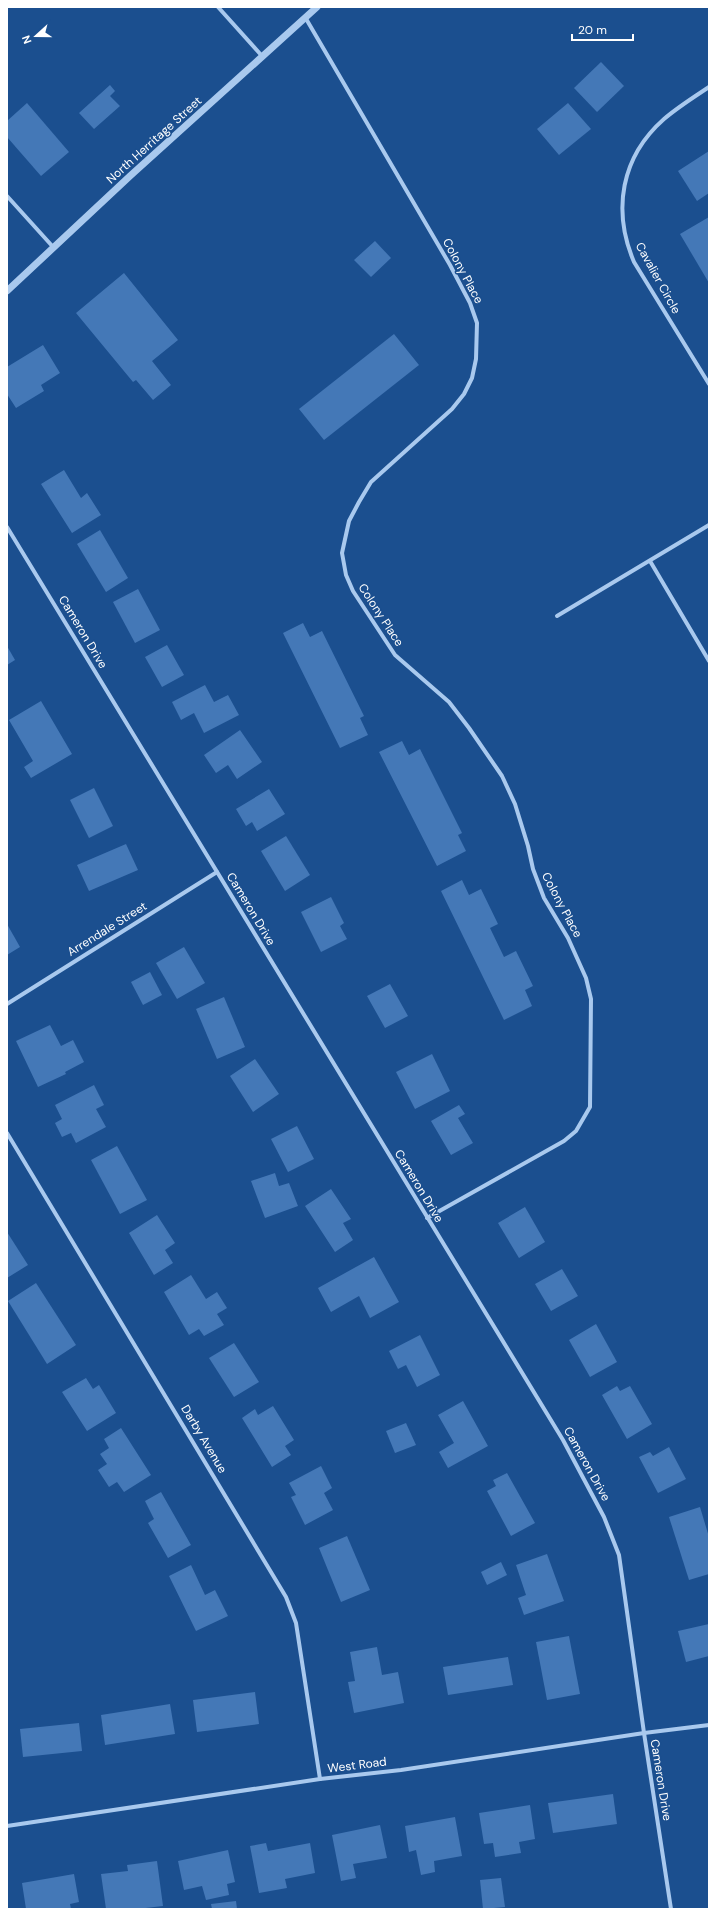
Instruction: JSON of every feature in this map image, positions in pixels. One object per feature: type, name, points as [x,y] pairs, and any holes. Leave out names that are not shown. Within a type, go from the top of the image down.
[{"type":"street","points":[[218,7],[262,56]]},
{"type":"street","name":"North Herritage Street","points":[[7,291],[317,7]]},
{"type":"street","name":"Colony Place","points":[[305,17],[450,265],[470,303],[477,323],[476,359],[472,378],[464,394],[452,409],[371,482],[359,502],[350,521],[342,553],[346,575],[353,591],[395,655],[448,702],[469,728],[502,776],[515,804],[528,846],[532,869],[544,898],[580,960],[591,1000],[590,1107],[576,1131],[564,1141],[427,1218]]},
{"type":"street","name":"Cavalier Circle","points":[[709,87],[663,120],[647,136],[637,151],[625,180],[622,223],[627,244],[634,262],[709,384]]},
{"type":"street","points":[[7,196],[54,248]]},
{"type":"street","points":[[557,616],[709,525]]},
{"type":"street","name":"Cameron Drive","points":[[7,527],[563,1440],[604,1517],[619,1555],[671,1909]]},
{"type":"street","points":[[650,560],[709,661]]},
{"type":"street","name":"Arrendale Street","points":[[7,1004],[217,872]]},
{"type":"street","name":"Darby Avenue","points":[[7,1133],[274,1574],[286,1597],[296,1622],[320,1779]]},
{"type":"street","name":"West Road","points":[[7,1826],[320,1779],[401,1770],[644,1733],[709,1725]]},
{"type":"building","points":[[601,62],[624,86],[597,112],[574,88]]},
{"type":"building","points":[[110,85],[115,91],[110,96],[120,106],[94,129],[79,113]]},
{"type":"building","points":[[27,103],[69,152],[41,176],[7,137],[7,121]]},
{"type":"building","points":[[568,103],[591,129],[559,155],[537,129]]},
{"type":"building","points":[[709,151],[709,193],[697,201],[678,171]]},
{"type":"building","points":[[709,217],[709,283],[680,234]]},
{"type":"building","points":[[375,241],[391,258],[371,277],[354,260]]},
{"type":"building","points":[[124,273],[178,340],[152,361],[171,385],[153,400],[136,380],[133,382],[76,313]]},
{"type":"building","points":[[394,334],[419,365],[324,440],[299,409]]},
{"type":"building","points":[[43,345],[60,373],[41,385],[44,391],[16,408],[7,394],[7,367]]},
{"type":"building","points":[[64,470],[81,498],[87,493],[101,515],[72,533],[41,484]]},
{"type":"building","points":[[100,530],[128,578],[106,592],[77,544]]},
{"type":"building","points":[[138,589],[160,630],[135,643],[113,602]]},
{"type":"building","points":[[303,623],[310,637],[322,631],[364,716],[360,718],[368,735],[340,748],[283,633]]},
{"type":"building","points":[[167,645],[184,675],[162,687],[145,657]]},
{"type":"building","points":[[7,646],[15,660],[7,665]]},
{"type":"building","points":[[205,685],[214,702],[228,695],[239,715],[204,733],[194,713],[181,720],[172,702]]},
{"type":"building","points":[[41,701],[72,754],[31,778],[24,767],[33,761],[9,720]]},
{"type":"building","points":[[240,730],[262,762],[237,779],[228,765],[216,773],[204,755]]},
{"type":"building","points":[[402,741],[409,755],[420,749],[462,833],[458,835],[466,851],[437,866],[379,752]]},
{"type":"building","points":[[94,788],[113,826],[89,838],[70,800]]},
{"type":"building","points":[[269,789],[285,814],[257,831],[252,822],[246,826],[236,809]]},
{"type":"building","points":[[286,836],[310,875],[285,891],[261,851]]},
{"type":"building","points":[[126,844],[138,870],[89,891],[77,865]]},
{"type":"building","points":[[462,880],[469,895],[481,889],[498,924],[490,928],[504,957],[516,951],[533,986],[525,990],[532,1006],[504,1020],[441,891]]},
{"type":"building","points":[[331,897],[344,923],[340,926],[347,939],[321,952],[301,912]]},
{"type":"building","points":[[7,924],[20,947],[7,955]]},
{"type":"building","points":[[184,947],[205,983],[177,999],[156,963]]},
{"type":"building","points":[[150,972],[162,995],[143,1005],[131,982]]},
{"type":"building","points":[[390,984],[408,1016],[385,1028],[367,996]]},
{"type":"building","points":[[224,997],[245,1047],[217,1059],[196,1009]]},
{"type":"building","points":[[50,1025],[61,1046],[73,1040],[84,1062],[65,1072],[66,1074],[38,1087],[16,1041]]},
{"type":"building","points":[[432,1054],[450,1091],[415,1109],[396,1072]]},
{"type":"building","points":[[255,1059],[279,1094],[253,1112],[230,1076]]},
{"type":"building","points":[[94,1085],[104,1105],[96,1109],[106,1127],[76,1143],[71,1133],[62,1137],[55,1123],[62,1119],[55,1105]]},
{"type":"building","points":[[459,1105],[465,1114],[458,1118],[473,1143],[451,1155],[431,1121]]},
{"type":"building","points":[[297,1126],[314,1159],[288,1172],[271,1139]]},
{"type":"building","points":[[117,1146],[147,1200],[120,1214],[91,1160]]},
{"type":"building","points":[[275,1173],[279,1186],[289,1183],[298,1206],[265,1218],[251,1181]]},
{"type":"building","points":[[331,1189],[351,1219],[343,1223],[353,1240],[335,1252],[305,1206]]},
{"type":"building","points":[[525,1207],[545,1242],[519,1258],[498,1223]]},
{"type":"building","points":[[157,1215],[175,1243],[165,1250],[173,1263],[154,1275],[129,1233]]},
{"type":"building","points":[[7,1232],[28,1265],[7,1278]]},
{"type":"building","points":[[374,1257],[399,1302],[370,1318],[359,1296],[331,1312],[318,1288]]},
{"type":"building","points":[[562,1269],[578,1296],[551,1311],[535,1284]]},
{"type":"building","points":[[191,1275],[206,1299],[217,1292],[227,1308],[217,1314],[224,1325],[204,1336],[199,1329],[189,1335],[164,1292]]},
{"type":"building","points":[[36,1283],[76,1345],[47,1364],[8,1301]]},
{"type":"building","points":[[596,1324],[617,1362],[590,1377],[569,1340]]},
{"type":"building","points":[[420,1335],[440,1375],[417,1387],[406,1365],[398,1369],[389,1351]]},
{"type":"building","points":[[234,1343],[259,1382],[234,1397],[209,1358]]},
{"type":"building","points":[[86,1378],[93,1389],[99,1385],[116,1413],[87,1431],[62,1392]]},
{"type":"building","points":[[617,1386],[620,1391],[630,1386],[652,1424],[627,1439],[602,1395]]},
{"type":"building","points":[[463,1401],[488,1446],[448,1468],[439,1452],[454,1443],[438,1415]]},
{"type":"building","points":[[273,1406],[294,1440],[285,1446],[291,1455],[272,1467],[242,1418],[255,1409],[258,1415]]},
{"type":"building","points":[[406,1423],[416,1445],[395,1453],[386,1431]]},
{"type":"building","points":[[121,1428],[151,1475],[124,1492],[117,1482],[109,1487],[98,1470],[107,1464],[100,1454],[109,1448],[104,1439]]},
{"type":"building","points":[[669,1447],[686,1479],[658,1493],[639,1457],[650,1452],[653,1456]]},
{"type":"building","points":[[321,1466],[332,1488],[324,1493],[333,1510],[305,1525],[291,1497],[296,1495],[289,1483]]},
{"type":"building","points":[[507,1473],[535,1523],[511,1536],[487,1491],[496,1486],[493,1480]]},
{"type":"building","points":[[161,1492],[191,1545],[168,1558],[148,1523],[154,1519],[145,1501]]},
{"type":"building","points":[[700,1507],[709,1537],[709,1574],[689,1580],[669,1517]]},
{"type":"building","points":[[347,1536],[370,1590],[341,1602],[319,1548]]},
{"type":"building","points":[[547,1554],[564,1601],[524,1615],[518,1598],[526,1595],[516,1565]]},
{"type":"building","points":[[501,1562],[507,1575],[487,1585],[481,1572]]},
{"type":"building","points":[[191,1565],[205,1595],[215,1590],[228,1616],[196,1631],[169,1576]]},
{"type":"building","points":[[709,1624],[709,1656],[686,1662],[678,1631]]},
{"type":"building","points":[[569,1636],[580,1694],[547,1700],[536,1642]]},
{"type":"building","points":[[377,1647],[382,1675],[398,1672],[404,1703],[354,1713],[348,1682],[355,1681],[350,1652]]},
{"type":"building","points":[[508,1657],[513,1685],[448,1695],[443,1667]]},
{"type":"building","points":[[255,1692],[259,1724],[197,1732],[193,1700]]},
{"type":"building","points":[[170,1704],[175,1734],[105,1745],[101,1715]]},
{"type":"building","points":[[79,1723],[82,1751],[23,1757],[20,1729]]},
{"type":"building","points":[[613,1794],[617,1824],[553,1833],[548,1803]]},
{"type":"building","points":[[530,1805],[535,1839],[519,1842],[521,1853],[495,1857],[493,1843],[484,1844],[479,1813]]},
{"type":"building","points":[[455,1817],[462,1856],[434,1861],[435,1872],[421,1875],[416,1850],[409,1852],[405,1826]]},
{"type":"building","points":[[380,1825],[387,1858],[353,1864],[356,1878],[341,1881],[332,1835]]},
{"type":"building","points":[[266,1843],[268,1851],[310,1843],[315,1873],[285,1879],[287,1888],[259,1893],[250,1846]]},
{"type":"building","points":[[228,1850],[235,1882],[227,1884],[229,1895],[206,1900],[202,1886],[184,1890],[178,1861]]},
{"type":"building","points":[[157,1861],[163,1906],[137,1909],[106,1909],[101,1874],[128,1871],[127,1865]]},
{"type":"building","points":[[74,1874],[79,1902],[70,1904],[71,1909],[26,1909],[22,1883]]},
{"type":"building","points":[[501,1878],[505,1907],[483,1909],[480,1880]]},
{"type":"building","points":[[236,1901],[237,1909],[212,1909],[211,1904]]}]
